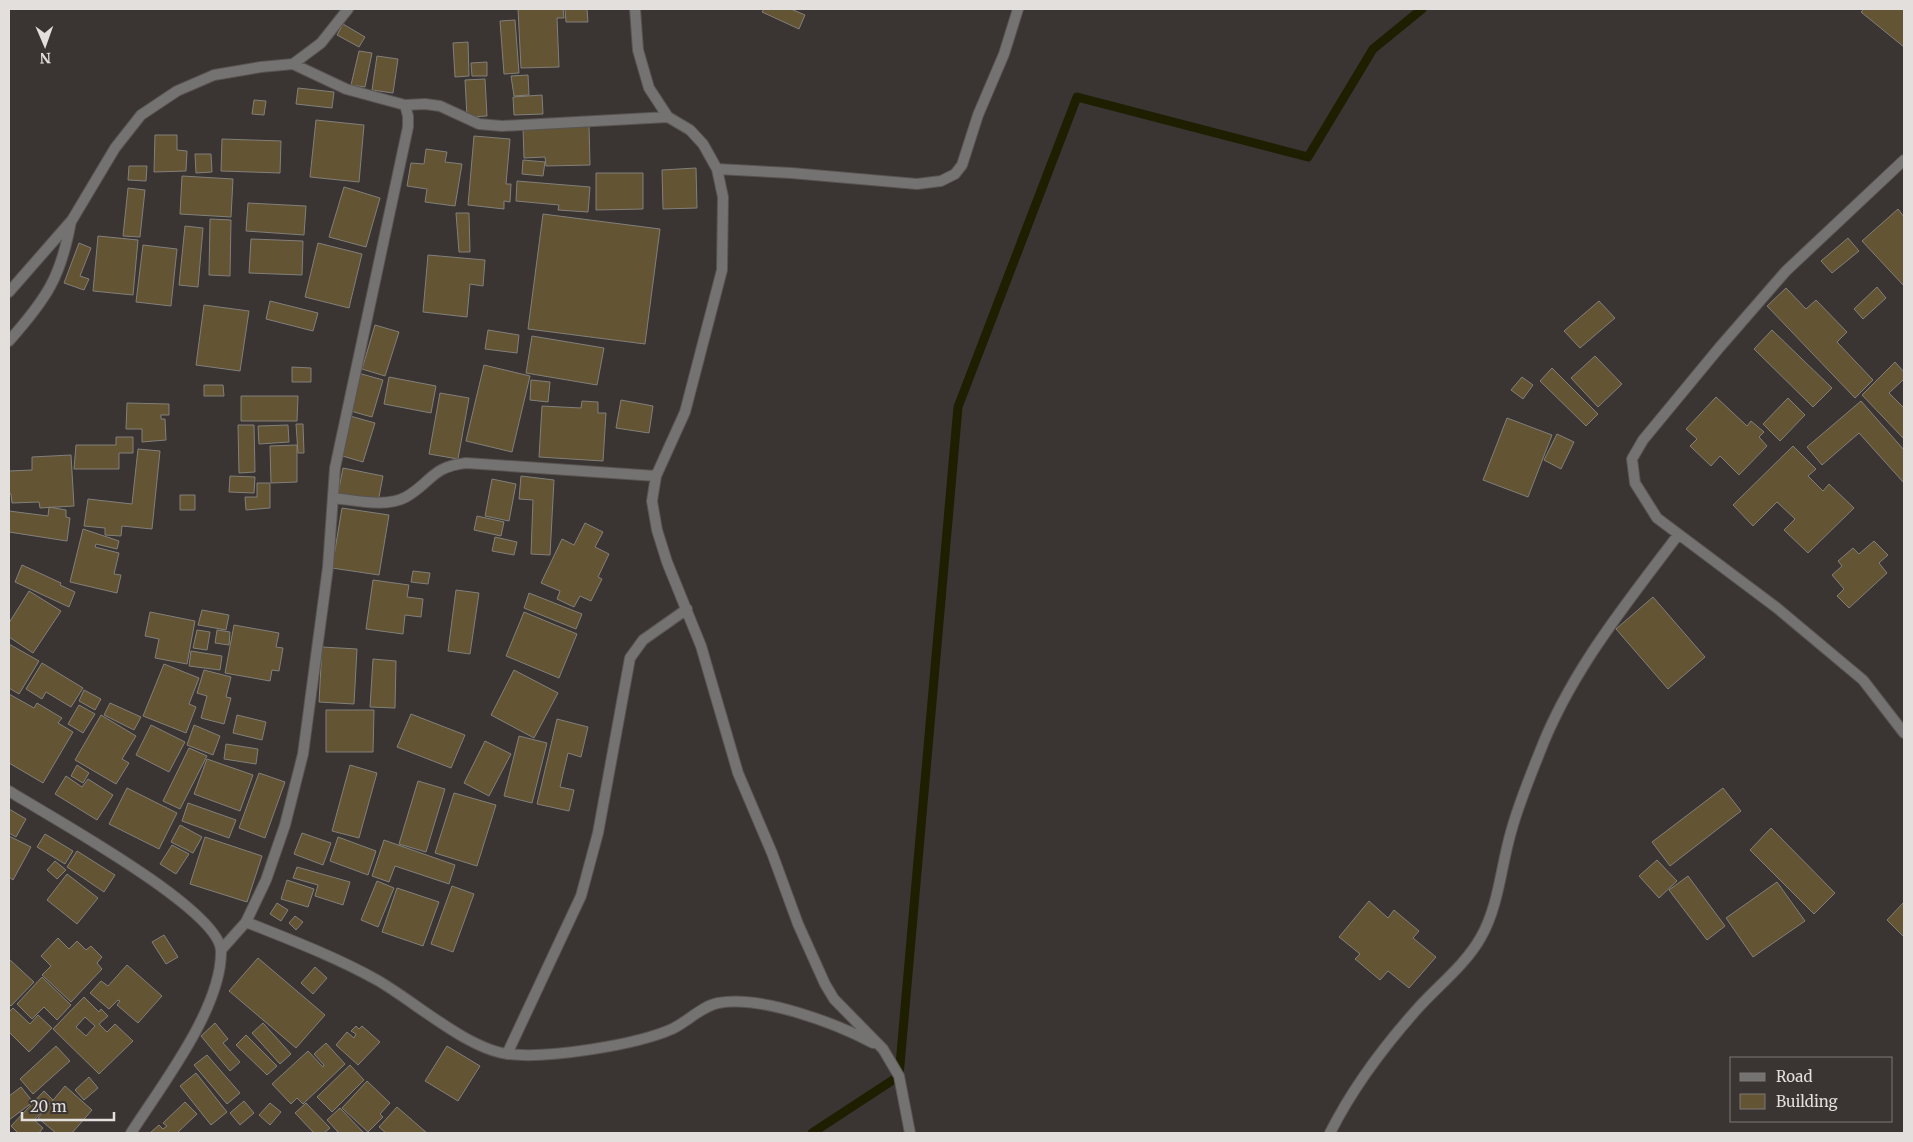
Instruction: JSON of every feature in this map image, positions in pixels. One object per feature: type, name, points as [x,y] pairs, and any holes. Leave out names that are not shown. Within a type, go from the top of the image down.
[{"type":"street","points":[[293,64],[320,43],[348,9]]},
{"type":"street","points":[[635,9],[638,50],[649,88],[668,117],[690,130],[703,144],[717,169],[723,197],[722,270],[685,412],[656,476],[652,501],[657,530],[667,562],[687,609],[722,714],[738,773],[772,853],[798,924],[825,984],[834,999],[883,1048],[899,1076],[910,1133]]},
{"type":"street","points":[[717,169],[791,173],[917,184],[941,181],[955,174],[962,165],[978,115],[1004,54],[1018,9]]},
{"type":"street","points":[[9,292],[72,220],[115,148],[141,115],[177,91],[214,76],[261,67],[293,64],[346,89],[405,105],[425,104],[440,106],[479,124],[502,126],[668,117]]},
{"type":"street","points":[[131,1133],[179,1058],[209,1006],[217,980],[221,950],[246,922],[266,880],[285,825],[303,754],[328,567],[335,468],[407,135],[408,116],[405,105]]},
{"type":"street","points":[[1904,160],[1786,272],[1719,348],[1643,440],[1632,459],[1635,483],[1657,518],[1777,608],[1856,675],[1904,733]]},
{"type":"street","points":[[9,340],[35,312],[56,278],[65,254],[72,220]]},
{"type":"street","points":[[333,498],[376,502],[405,498],[439,470],[452,464],[466,463],[656,476]]},
{"type":"street","points":[[1330,1133],[1342,1107],[1373,1062],[1419,1007],[1456,970],[1481,937],[1496,897],[1511,831],[1537,760],[1577,674],[1615,618],[1678,535]]},
{"type":"street","points":[[507,1054],[581,896],[598,833],[630,658],[643,640],[687,609]]},
{"type":"street","points":[[9,791],[166,888],[211,931],[221,950]]},
{"type":"street","points":[[246,922],[304,945],[375,979],[477,1044],[507,1054],[561,1052],[646,1039],[673,1028],[716,1003],[734,1002],[788,1011],[827,1022],[883,1048]]},
{"type":"building","points":[[518,9],[563,9],[564,18],[557,18],[559,67],[521,68]]},
{"type":"building","points":[[565,9],[587,9],[588,22],[566,22]]},
{"type":"building","points":[[764,9],[791,9],[805,15],[799,29],[762,12]]},
{"type":"building","points":[[1864,9],[1904,9],[1904,47],[1861,12]]},
{"type":"building","points":[[515,20],[519,73],[504,74],[500,21]]},
{"type":"building","points":[[343,24],[365,37],[359,47],[337,35]]},
{"type":"building","points":[[468,42],[469,76],[455,77],[453,43]]},
{"type":"building","points":[[359,51],[372,53],[365,87],[351,85]]},
{"type":"building","points":[[377,56],[398,59],[393,93],[372,90]]},
{"type":"building","points":[[487,62],[487,76],[472,76],[471,63]]},
{"type":"building","points":[[528,75],[529,95],[514,96],[511,76]]},
{"type":"building","points":[[485,79],[487,116],[467,117],[465,80]]},
{"type":"building","points":[[298,88],[334,92],[332,108],[296,104]]},
{"type":"building","points":[[542,95],[543,114],[514,115],[513,97]]},
{"type":"building","points":[[254,100],[266,101],[264,115],[252,114]]},
{"type":"building","points":[[316,120],[364,125],[359,182],[310,177]]},
{"type":"building","points":[[589,126],[590,165],[546,166],[545,157],[524,158],[523,128]]},
{"type":"building","points":[[155,135],[177,135],[177,150],[187,151],[186,171],[154,172]]},
{"type":"building","points":[[474,136],[510,139],[506,184],[511,184],[510,202],[504,201],[504,209],[468,205]]},
{"type":"building","points":[[222,139],[281,141],[280,173],[221,171]]},
{"type":"building","points":[[426,149],[447,152],[445,162],[462,164],[455,206],[425,202],[427,189],[407,186],[411,163],[424,164]]},
{"type":"building","points":[[195,154],[211,154],[212,172],[196,173]]},
{"type":"building","points":[[523,160],[545,162],[543,176],[522,174]]},
{"type":"building","points":[[129,166],[147,166],[146,181],[128,180]]},
{"type":"building","points":[[696,168],[697,208],[663,209],[662,170]]},
{"type":"building","points":[[596,173],[643,173],[643,209],[596,210]]},
{"type":"building","points":[[182,176],[233,179],[231,217],[180,214]]},
{"type":"building","points":[[517,181],[590,187],[588,212],[558,210],[559,205],[516,201]]},
{"type":"building","points":[[344,187],[380,198],[366,247],[329,237]]},
{"type":"building","points":[[128,188],[145,190],[140,237],[123,236]]},
{"type":"building","points":[[248,203],[306,206],[304,235],[246,231]]},
{"type":"building","points":[[1898,209],[1904,217],[1904,286],[1862,241]]},
{"type":"building","points":[[456,213],[469,213],[470,252],[459,252]]},
{"type":"building","points":[[543,214],[660,229],[645,344],[528,329]]},
{"type":"building","points":[[210,219],[231,220],[230,276],[209,275]]},
{"type":"building","points":[[185,226],[203,228],[198,287],[179,285]]},
{"type":"building","points":[[98,236],[138,240],[133,295],[93,291]]},
{"type":"building","points":[[1848,238],[1859,251],[1832,273],[1821,261]]},
{"type":"building","points":[[251,239],[303,241],[302,275],[249,273]]},
{"type":"building","points":[[79,243],[91,248],[80,276],[89,279],[84,290],[64,283]]},
{"type":"building","points":[[318,243],[362,254],[349,308],[305,297]]},
{"type":"building","points":[[143,245],[177,249],[171,306],[136,302]]},
{"type":"building","points":[[428,255],[485,260],[483,286],[470,284],[467,317],[423,312]]},
{"type":"building","points":[[1877,287],[1886,298],[1863,319],[1854,309]]},
{"type":"building","points":[[1786,288],[1806,309],[1816,300],[1847,332],[1837,342],[1873,380],[1855,398],[1767,306]]},
{"type":"building","points":[[270,301],[318,313],[313,331],[266,319]]},
{"type":"building","points":[[1599,301],[1615,318],[1580,348],[1564,331]]},
{"type":"building","points":[[204,305],[249,311],[240,371],[196,365]]},
{"type":"building","points":[[375,325],[399,332],[385,376],[362,369]]},
{"type":"building","points":[[488,330],[519,335],[517,353],[485,349]]},
{"type":"building","points":[[1772,330],[1832,388],[1813,407],[1754,349]]},
{"type":"building","points":[[532,336],[604,348],[597,385],[526,373]]},
{"type":"building","points":[[1595,356],[1622,384],[1598,407],[1571,378]]},
{"type":"building","points":[[1895,362],[1904,372],[1904,379],[1889,393],[1904,408],[1904,439],[1862,395]]},
{"type":"building","points":[[484,365],[530,376],[512,452],[466,441]]},
{"type":"building","points":[[292,367],[311,368],[311,382],[292,382]]},
{"type":"building","points":[[1552,368],[1598,414],[1586,426],[1540,381]]},
{"type":"building","points":[[358,373],[383,380],[372,417],[347,410]]},
{"type":"building","points":[[389,377],[436,386],[431,413],[384,404]]},
{"type":"building","points":[[1522,377],[1533,385],[1523,399],[1511,390]]},
{"type":"building","points":[[531,380],[550,382],[548,402],[530,400]]},
{"type":"building","points":[[204,385],[223,385],[224,396],[204,396]]},
{"type":"building","points":[[440,393],[469,398],[458,459],[429,454]]},
{"type":"building","points":[[241,396],[298,396],[297,421],[241,421]]},
{"type":"building","points":[[1716,397],[1747,426],[1751,421],[1764,432],[1759,437],[1767,446],[1739,475],[1720,456],[1711,466],[1690,446],[1697,439],[1686,429]]},
{"type":"building","points":[[1788,398],[1805,415],[1780,441],[1763,424]]},
{"type":"building","points":[[621,400],[653,406],[649,433],[616,428]]},
{"type":"building","points":[[582,401],[598,402],[598,413],[606,413],[603,461],[539,457],[542,406],[581,408]]},
{"type":"building","points":[[1861,401],[1904,450],[1904,483],[1859,433],[1822,465],[1807,447]]},
{"type":"building","points":[[127,403],[169,404],[169,415],[161,415],[161,419],[165,419],[166,440],[142,442],[142,429],[126,429]]},
{"type":"building","points":[[350,416],[375,423],[363,462],[339,455]]},
{"type":"building","points":[[1507,418],[1552,435],[1528,497],[1483,480]]},
{"type":"building","points":[[296,424],[303,424],[304,453],[298,453]]},
{"type":"building","points":[[238,425],[254,425],[255,472],[239,473]]},
{"type":"building","points":[[288,425],[289,442],[259,444],[258,426]]},
{"type":"building","points":[[1557,434],[1574,442],[1561,469],[1544,460]]},
{"type":"building","points":[[116,437],[133,437],[133,453],[119,453],[119,469],[74,469],[76,445],[116,445]]},
{"type":"building","points":[[297,445],[297,482],[271,483],[270,446]]},
{"type":"building","points":[[1793,446],[1816,469],[1808,476],[1823,491],[1829,484],[1854,508],[1808,553],[1784,530],[1795,519],[1777,502],[1753,526],[1733,505]]},
{"type":"building","points":[[138,449],[160,451],[152,529],[122,526],[121,536],[105,535],[105,528],[84,526],[88,499],[132,504]]},
{"type":"building","points":[[71,455],[74,506],[40,508],[39,502],[12,503],[11,494],[9,494],[9,471],[32,470],[32,457]]},
{"type":"building","points":[[343,468],[383,476],[378,502],[338,494]]},
{"type":"building","points":[[230,476],[255,477],[254,493],[229,492]]},
{"type":"building","points":[[521,476],[554,480],[550,555],[531,554],[533,500],[519,499]]},
{"type":"building","points":[[492,479],[516,484],[509,521],[485,516]]},
{"type":"building","points":[[257,483],[270,483],[270,508],[246,510],[245,497],[257,497]]},
{"type":"building","points":[[180,495],[195,495],[195,510],[180,510]]},
{"type":"building","points":[[49,507],[66,510],[66,517],[70,518],[67,541],[9,532],[9,511],[48,516]]},
{"type":"building","points":[[342,508],[389,515],[379,575],[332,568]]},
{"type":"building","points":[[477,516],[504,522],[501,536],[474,530]]},
{"type":"building","points":[[585,523],[603,532],[595,547],[609,554],[598,577],[602,579],[591,601],[580,596],[574,607],[557,599],[560,591],[541,583],[562,539],[574,545]]},
{"type":"building","points":[[83,529],[119,541],[117,549],[96,544],[95,547],[119,553],[114,574],[121,575],[117,593],[70,582]]},
{"type":"building","points":[[495,537],[517,542],[514,555],[492,551]]},
{"type":"building","points":[[1874,541],[1888,555],[1879,563],[1887,573],[1849,608],[1837,596],[1844,589],[1832,575],[1842,566],[1838,561],[1853,548],[1859,554]]},
{"type":"building","points":[[22,565],[61,583],[60,585],[75,592],[69,607],[15,582]]},
{"type":"building","points":[[413,571],[430,573],[428,584],[411,582]]},
{"type":"building","points":[[373,580],[409,585],[407,597],[423,599],[421,617],[405,615],[403,634],[366,629]]},
{"type":"building","points":[[456,590],[479,593],[470,654],[448,651]]},
{"type":"building","points":[[29,591],[61,611],[33,653],[9,637],[9,623]]},
{"type":"building","points":[[529,593],[582,614],[576,629],[524,608]]},
{"type":"building","points":[[1653,597],[1705,657],[1668,689],[1616,629]]},
{"type":"building","points":[[202,610],[229,615],[226,630],[198,625]]},
{"type":"building","points":[[150,612],[195,621],[187,664],[155,658],[159,639],[145,636]]},
{"type":"building","points":[[524,612],[577,634],[559,678],[506,656]]},
{"type":"building","points":[[234,625],[279,633],[276,647],[283,648],[279,671],[272,670],[270,681],[225,673]]},
{"type":"building","points":[[197,630],[210,632],[207,650],[193,648]]},
{"type":"building","points":[[217,630],[230,632],[229,645],[215,643]]},
{"type":"building","points":[[9,644],[39,661],[19,694],[9,688]]},
{"type":"building","points":[[322,647],[357,649],[354,704],[319,702]]},
{"type":"building","points":[[191,651],[222,656],[220,670],[189,666]]},
{"type":"building","points":[[373,659],[396,661],[395,708],[370,707]]},
{"type":"building","points":[[42,663],[83,688],[71,707],[46,692],[42,699],[26,689]]},
{"type":"building","points":[[164,664],[199,678],[189,704],[196,707],[186,733],[143,716]]},
{"type":"building","points":[[204,670],[231,677],[226,697],[231,698],[224,724],[201,718],[207,696],[197,693]]},
{"type":"building","points":[[514,670],[558,693],[534,738],[491,715]]},
{"type":"building","points":[[84,690],[101,699],[95,710],[79,701]]},
{"type":"building","points":[[9,694],[34,708],[37,703],[62,718],[58,723],[73,732],[43,783],[9,763]]},
{"type":"building","points":[[110,703],[141,717],[134,730],[104,715]]},
{"type":"building","points":[[79,705],[95,714],[83,733],[68,724]]},
{"type":"building","points":[[326,710],[374,710],[373,752],[326,752]]},
{"type":"building","points":[[411,714],[465,735],[451,768],[397,747]]},
{"type":"building","points":[[101,715],[136,736],[122,759],[129,763],[116,784],[75,760]]},
{"type":"building","points":[[237,715],[266,722],[262,740],[233,733]]},
{"type":"building","points":[[557,719],[588,727],[581,757],[568,753],[560,787],[574,790],[569,811],[537,804]]},
{"type":"building","points":[[151,725],[185,742],[169,772],[136,755]]},
{"type":"building","points":[[194,725],[220,736],[213,755],[187,745]]},
{"type":"building","points":[[519,736],[547,743],[532,803],[504,796]]},
{"type":"building","points":[[485,741],[511,754],[489,796],[464,783]]},
{"type":"building","points":[[226,744],[258,749],[256,764],[224,759]]},
{"type":"building","points":[[189,748],[207,756],[180,809],[163,801]]},
{"type":"building","points":[[207,759],[253,775],[240,811],[194,794]]},
{"type":"building","points":[[77,765],[89,773],[83,783],[71,776]]},
{"type":"building","points":[[350,765],[377,773],[359,838],[332,831]]},
{"type":"building","points":[[259,773],[285,782],[265,838],[239,828]]},
{"type":"building","points":[[66,776],[82,787],[88,779],[113,795],[97,820],[55,794]]},
{"type":"building","points":[[418,781],[445,789],[426,852],[399,844]]},
{"type":"building","points":[[127,788],[177,813],[159,849],[109,824]]},
{"type":"building","points":[[1723,788],[1741,811],[1670,866],[1652,842]]},
{"type":"building","points":[[454,793],[496,805],[477,866],[435,853]]},
{"type":"building","points":[[188,803],[236,820],[229,838],[182,821]]},
{"type":"building","points":[[9,809],[26,819],[16,837],[9,833]]},
{"type":"building","points":[[180,825],[202,837],[193,853],[171,842]]},
{"type":"building","points":[[1771,828],[1835,893],[1814,914],[1750,850]]},
{"type":"building","points":[[302,833],[331,843],[323,865],[294,854]]},
{"type":"building","points":[[45,834],[73,851],[65,864],[37,847]]},
{"type":"building","points":[[9,836],[31,847],[13,880],[9,877]]},
{"type":"building","points":[[205,837],[262,856],[247,902],[190,884]]},
{"type":"building","points":[[338,837],[376,851],[368,875],[330,861]]},
{"type":"building","points":[[384,840],[455,865],[449,884],[395,866],[389,882],[372,876]]},
{"type":"building","points":[[172,845],[189,854],[176,874],[160,864]]},
{"type":"building","points":[[77,851],[115,875],[104,892],[67,867]]},
{"type":"building","points":[[1657,860],[1677,881],[1659,898],[1639,876]]},
{"type":"building","points":[[55,861],[66,870],[57,879],[47,870]]},
{"type":"building","points":[[297,867],[350,882],[343,905],[315,896],[318,885],[293,878]]},
{"type":"building","points":[[67,874],[98,898],[77,924],[47,900]]},
{"type":"building","points":[[1688,876],[1725,926],[1707,940],[1669,890]]},
{"type":"building","points":[[287,880],[314,889],[308,907],[281,899]]},
{"type":"building","points":[[377,881],[394,888],[378,927],[361,920]]},
{"type":"building","points":[[1777,882],[1805,921],[1753,957],[1726,918]]},
{"type":"building","points":[[452,886],[474,894],[453,952],[431,944]]},
{"type":"building","points":[[397,888],[439,902],[423,946],[382,932]]},
{"type":"building","points":[[1369,901],[1388,918],[1394,910],[1419,931],[1413,938],[1436,957],[1409,988],[1388,971],[1380,980],[1355,959],[1360,954],[1339,937]]},
{"type":"building","points":[[1904,902],[1904,937],[1887,920]]},
{"type":"building","points":[[277,903],[288,910],[281,921],[270,914]]},
{"type":"building","points":[[295,916],[303,922],[296,930],[289,923]]},
{"type":"building","points":[[164,935],[178,957],[166,964],[152,942]]},
{"type":"building","points":[[58,938],[69,949],[77,941],[86,950],[91,946],[102,957],[97,963],[102,969],[71,1002],[42,975],[51,966],[41,956]]},
{"type":"building","points":[[258,958],[325,1015],[296,1048],[229,991]]},
{"type":"building","points":[[9,959],[34,982],[11,1006],[9,1004]]},
{"type":"building","points":[[127,965],[162,996],[138,1023],[117,1005],[120,1001],[118,1000],[109,1009],[90,993],[101,981],[108,986]]},
{"type":"building","points":[[315,967],[327,978],[313,994],[301,983]]},
{"type":"building","points":[[42,977],[71,1005],[57,1020],[44,1007],[32,1019],[17,1004]]},
{"type":"building","points":[[84,997],[99,1012],[101,1009],[108,1016],[99,1024],[107,1032],[115,1024],[133,1041],[99,1074],[53,1029]],"holes":[[[85,1017],[95,1026],[86,1036],[76,1027]]]},
{"type":"building","points":[[13,1008],[30,1024],[38,1015],[52,1028],[29,1052],[9,1032],[9,1012]]},
{"type":"building","points":[[215,1023],[228,1039],[223,1043],[240,1062],[230,1071],[201,1036]]},
{"type":"building","points":[[263,1023],[291,1054],[280,1064],[252,1033]]},
{"type":"building","points":[[356,1026],[359,1029],[362,1026],[380,1042],[358,1065],[336,1045],[347,1032],[354,1038],[356,1034],[351,1031]]},
{"type":"building","points":[[246,1035],[277,1066],[267,1075],[236,1045]]},
{"type":"building","points":[[326,1043],[345,1064],[303,1104],[297,1098],[291,1104],[272,1084],[308,1051],[323,1067],[324,1065],[314,1054]]},
{"type":"building","points":[[56,1046],[70,1061],[33,1094],[20,1079]]},
{"type":"building","points":[[447,1046],[480,1066],[458,1101],[425,1081]]},
{"type":"building","points":[[207,1055],[240,1093],[227,1104],[194,1065]]},
{"type":"building","points":[[350,1065],[364,1080],[332,1112],[317,1097]]},
{"type":"building","points":[[196,1073],[227,1112],[211,1125],[180,1086]]},
{"type":"building","points":[[89,1077],[98,1088],[84,1100],[75,1090]]},
{"type":"building","points":[[367,1081],[390,1103],[380,1114],[383,1117],[368,1132],[342,1108]]},
{"type":"building","points":[[65,1086],[92,1110],[72,1133],[56,1133],[38,1118]]},
{"type":"building","points":[[21,1087],[33,1102],[9,1120],[9,1096]]},
{"type":"building","points":[[44,1091],[53,1100],[34,1120],[43,1128],[39,1133],[18,1133],[11,1126]]},
{"type":"building","points":[[244,1101],[254,1113],[240,1125],[230,1113]]},
{"type":"building","points":[[185,1102],[197,1114],[177,1133],[150,1133],[159,1125],[163,1129],[167,1126],[163,1123]]},
{"type":"building","points":[[270,1103],[281,1112],[270,1125],[259,1115]]},
{"type":"building","points":[[306,1103],[330,1128],[324,1133],[314,1133],[295,1113]]},
{"type":"building","points":[[397,1107],[427,1133],[386,1133],[379,1127]]},
{"type":"building","points":[[340,1108],[364,1133],[339,1133],[327,1120]]},
{"type":"waterway","points":[[812,1133],[899,1076],[958,407],[1077,97],[1308,157],[1373,49],[1422,9]]}]
